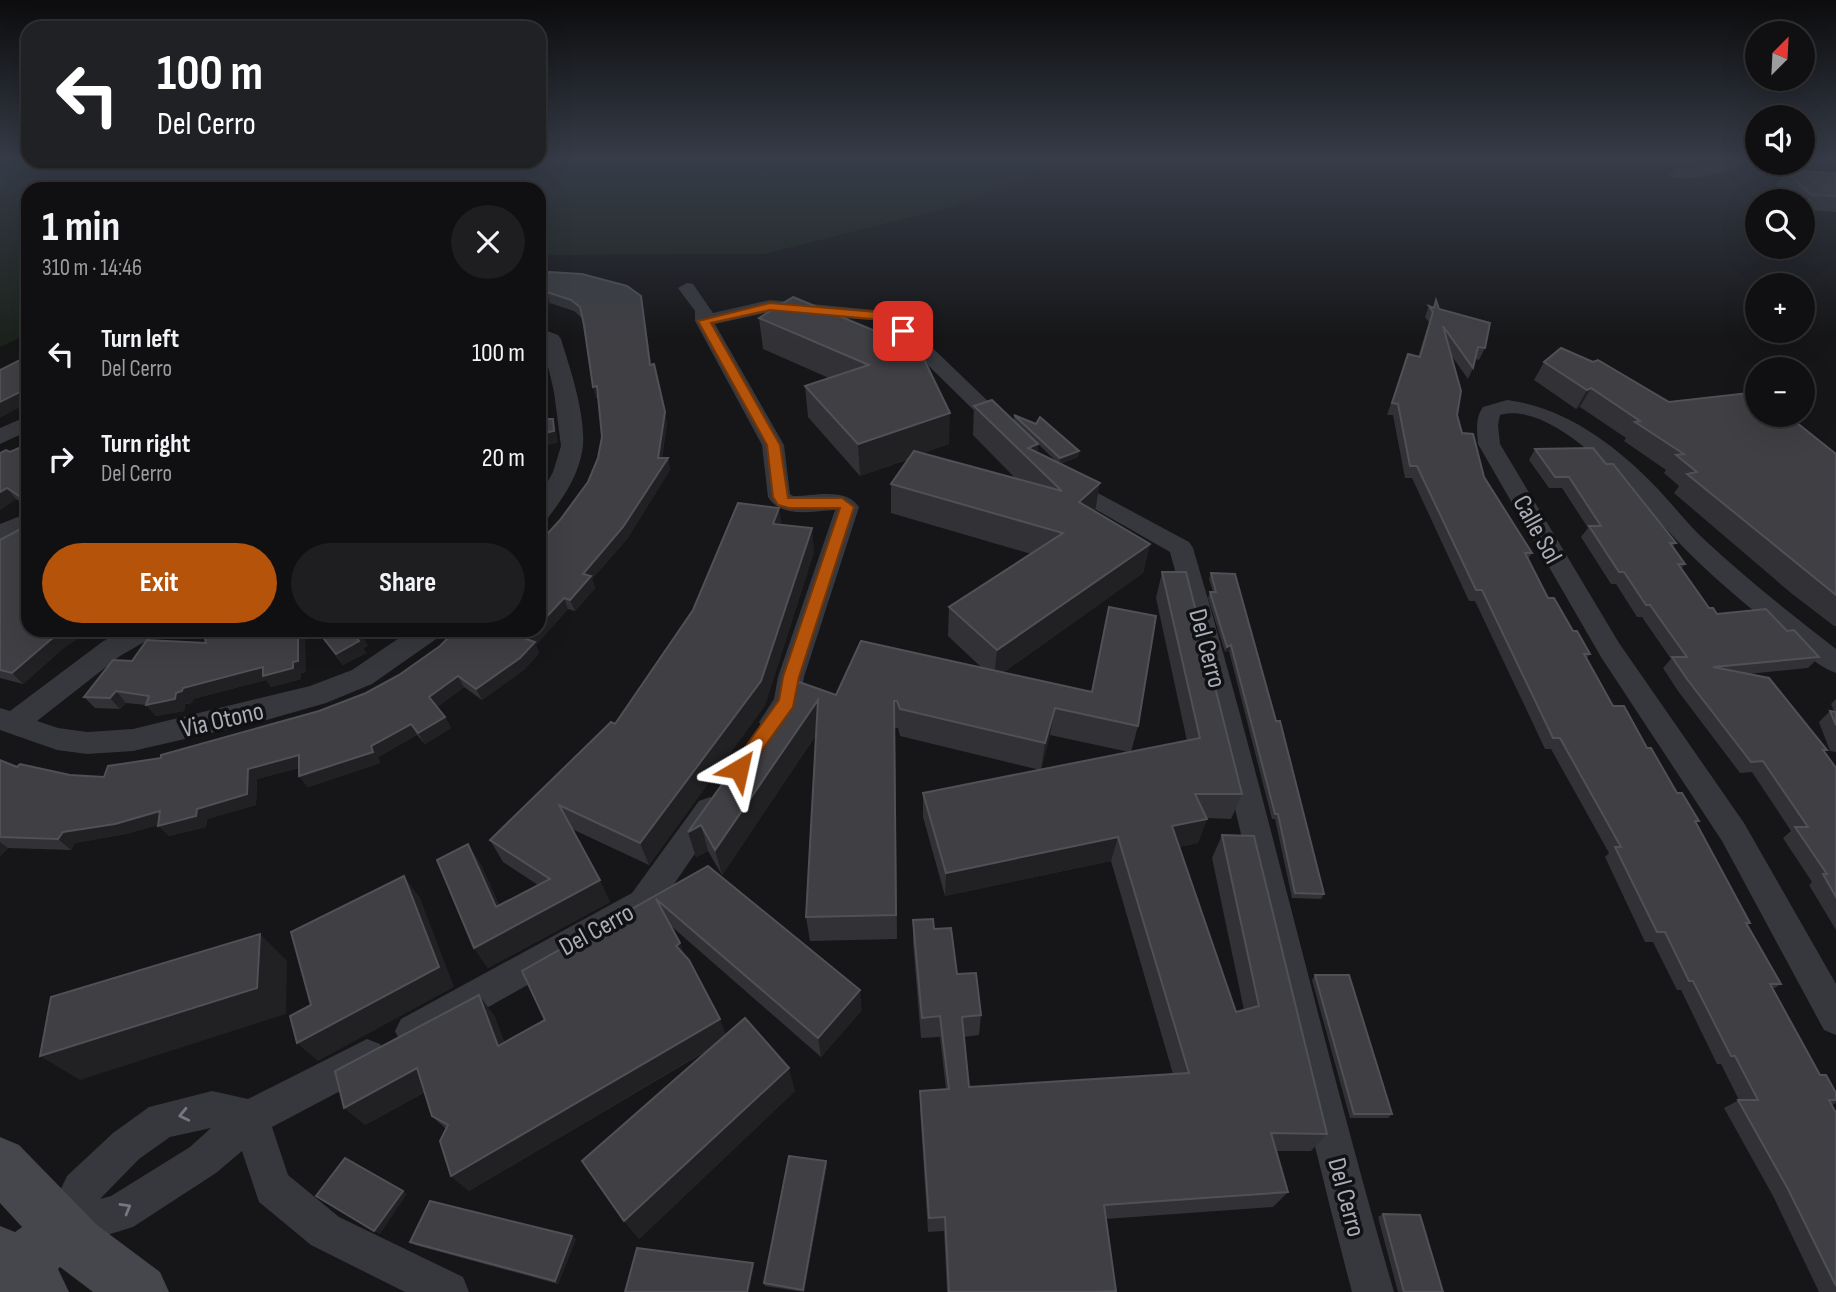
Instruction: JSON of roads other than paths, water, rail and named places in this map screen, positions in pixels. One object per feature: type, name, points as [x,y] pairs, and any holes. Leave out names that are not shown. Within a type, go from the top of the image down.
[{"type":"main road","points":[[0,1164],[77,1245],[140,1292]]},
{"type":"street","points":[[687,288],[704,312],[704,321],[773,445],[779,497],[789,504],[842,502],[847,507],[791,677],[787,702],[755,747]]},
{"type":"street","points":[[704,321],[770,306],[888,316],[1019,442]]},
{"type":"street","points":[[546,337],[551,339],[557,356],[572,448],[547,488],[546,506]]},
{"type":"street","name":"Calle Sol","points":[[1836,663],[1703,553],[1639,483],[1600,450],[1538,412],[1502,404],[1490,411],[1487,425],[1489,444],[1610,650],[1733,832],[1836,1018]]},
{"type":"street","points":[[0,437],[21,426]]},
{"type":"street","name":"Del Cerro","points":[[1047,469],[1057,478],[1181,548],[1251,812],[1349,1209],[1373,1292]]},
{"type":"street","points":[[0,533],[21,524]]},
{"type":"street","points":[[7,721],[132,637]]},
{"type":"street","name":"Via Otono","points":[[7,721],[57,738],[87,743],[133,740],[316,695],[362,677],[420,637]]},
{"type":"street","name":"Del Cerro","points":[[62,1229],[119,1213],[203,1160],[250,1118],[318,1084],[643,903],[723,791]]},
{"type":"street","points":[[18,1272],[62,1229],[81,1190],[126,1146],[162,1120],[212,1109],[250,1118],[273,1188],[325,1231],[448,1292]]}]
